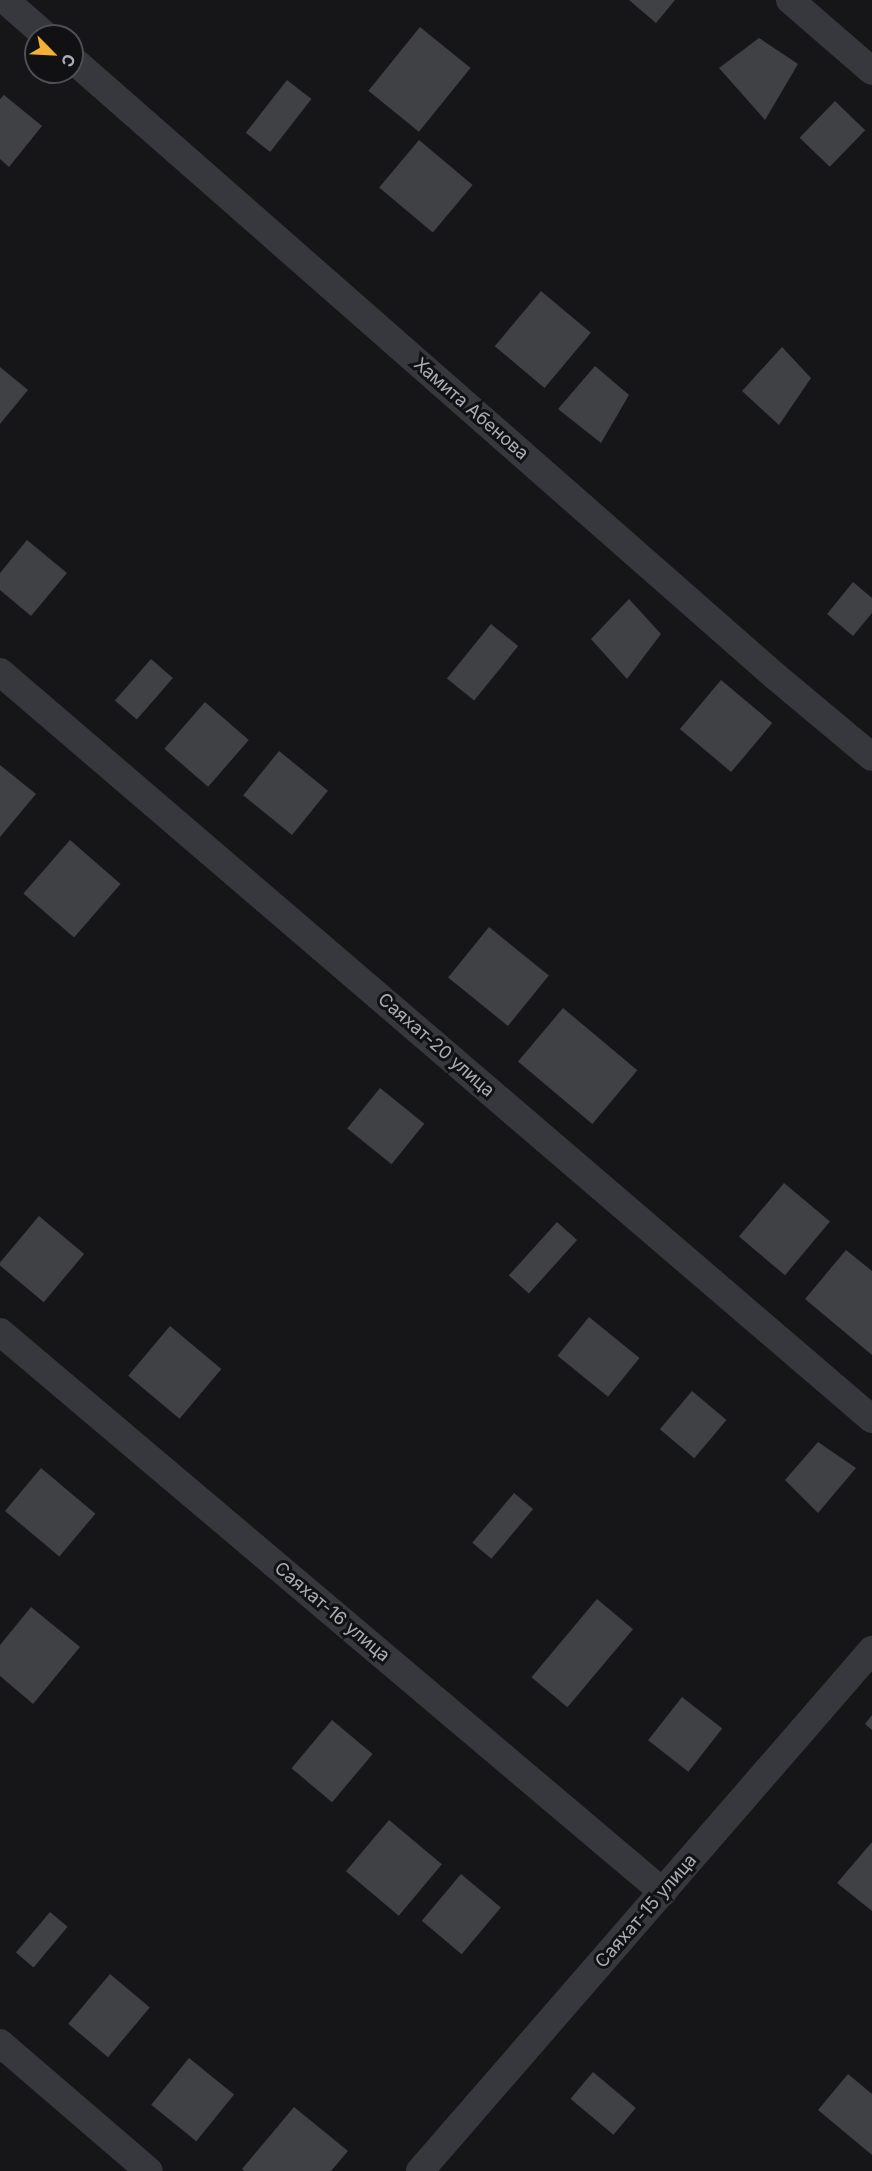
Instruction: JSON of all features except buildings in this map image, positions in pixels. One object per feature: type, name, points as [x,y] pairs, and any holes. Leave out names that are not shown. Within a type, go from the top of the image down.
[{"type":"street","points":[[5,0],[32,24]]},
{"type":"street","points":[[790,0],[872,71]]},
{"type":"street","name":"Хамита Абенова","points":[[84,70],[776,676],[872,757]]},
{"type":"street","name":"Саяхат-20 улица","points":[[0,672],[872,1419]]},
{"type":"street","name":"Саяхат-16 улица","points":[[0,1332],[663,1892]]},
{"type":"street","name":"Саяхат-15 улица","points":[[420,2171],[872,1650]]},
{"type":"street","points":[[0,2043],[149,2171]]}]
